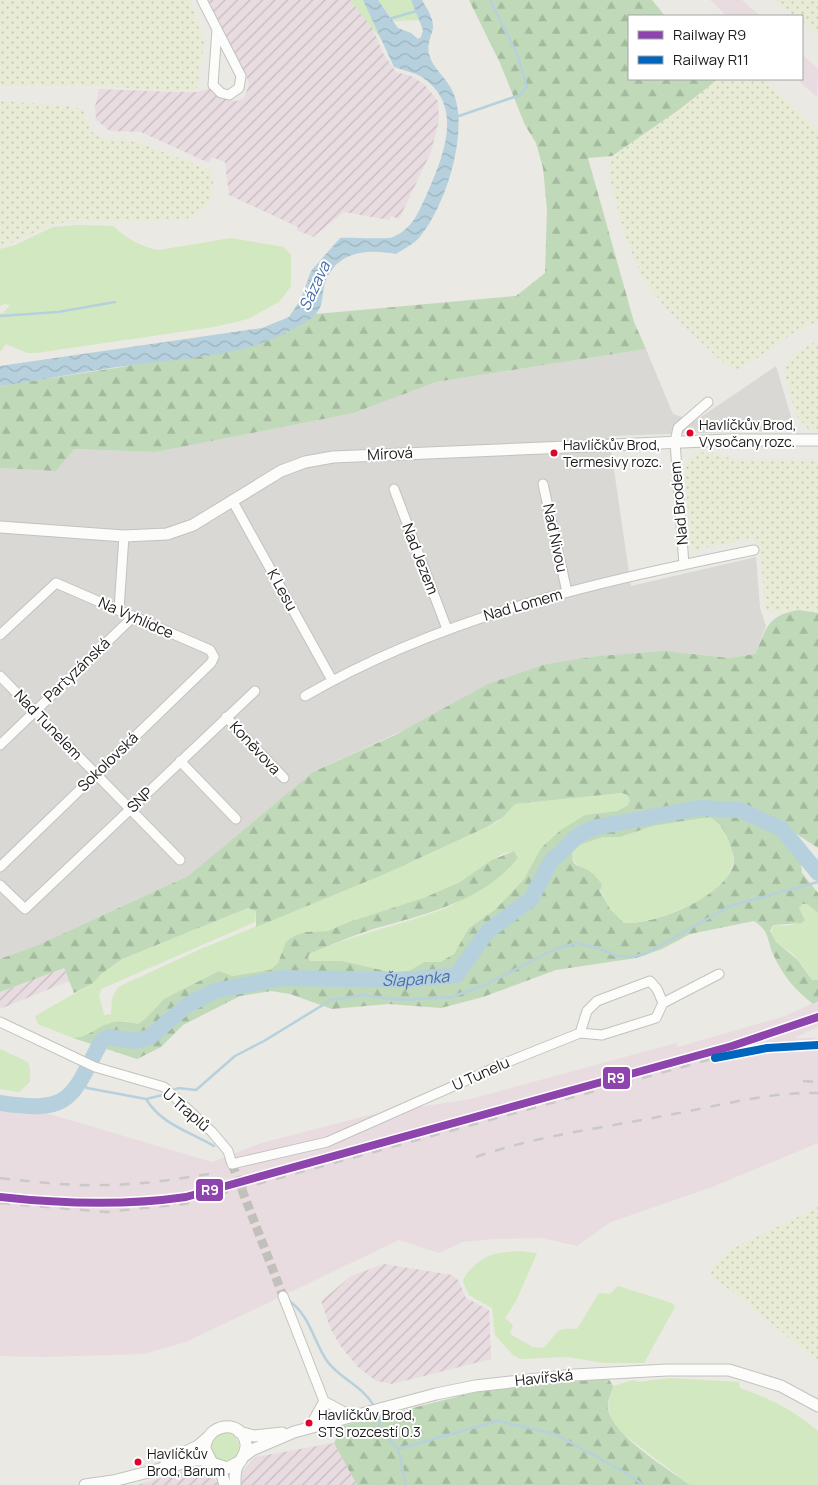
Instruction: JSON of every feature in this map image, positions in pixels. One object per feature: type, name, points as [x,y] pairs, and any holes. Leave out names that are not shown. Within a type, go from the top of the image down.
[{"type":"street","points":[[202,0],[241,76],[239,88],[231,94],[221,93],[213,85],[217,30]]},
{"type":"street","points":[[675,442],[678,428],[708,402]]},
{"type":"street","name":"Mírová","points":[[0,527],[124,536],[152,536],[176,532],[193,525],[281,471],[305,462],[333,457],[675,442],[818,440]]},
{"type":"street","name":"Nad Brodem","points":[[675,442],[684,565]]},
{"type":"street","name":"Nad Nivou","points":[[543,484],[567,592]]},
{"type":"street","name":"Nad Jezem","points":[[394,488],[447,629]]},
{"type":"street","name":"K Lesu","points":[[232,500],[332,680]]},
{"type":"street","points":[[119,609],[124,536]]},
{"type":"street","name":"Nad Lomem","points":[[305,696],[332,680],[387,653],[505,608],[567,592],[754,550]]},
{"type":"street","name":"Na Vyhlídce","points":[[0,635],[56,583],[210,650],[214,656]]},
{"type":"street","name":"Partyzánská","points":[[0,745],[134,616]]},
{"type":"street","name":"Sokolovská","points":[[0,867],[211,663],[214,656]]},
{"type":"street","name":"Nad Tunelem","points":[[0,676],[180,860]]},
{"type":"street","name":"SNP","points":[[0,884],[25,909],[255,691]]},
{"type":"street","name":"Koněvova","points":[[226,717],[284,778]]},
{"type":"street","points":[[180,761],[236,819]]},
{"type":"street","name":"U Tunelu","points":[[232,1164],[327,1142],[580,1033],[602,1035],[656,1018],[663,1003],[719,974]]},
{"type":"street","points":[[580,1033],[587,1012],[597,1000],[650,981],[657,989],[663,1003]]},
{"type":"street","name":"U Traplů","points":[[0,1022],[95,1067],[164,1088],[212,1132],[228,1151],[232,1164]]},
{"type":"street","points":[[283,1296],[324,1401],[352,1416]]},
{"type":"street","name":"Havířská","points":[[85,1485],[137,1475],[195,1460],[203,1460],[229,1468],[252,1450],[294,1432],[352,1416],[475,1386],[574,1374],[667,1370],[729,1370],[765,1379],[796,1393],[818,1406]]},
{"type":"street","points":[[309,1428],[324,1401]]},
{"type":"street","name":"Havířská","points":[[137,1475],[193,1449],[207,1438],[212,1431],[221,1427],[232,1428],[254,1436],[294,1432]]},
{"type":"street","points":[[235,1485],[237,1468],[246,1446],[239,1432]]},
{"type":"street","points":[[207,1438],[205,1452],[213,1464],[221,1471],[225,1485]]},
{"type":"shaded area","points":[[208,0],[355,0],[368,18],[384,55],[396,72],[411,76],[424,84],[438,101],[439,120],[431,152],[399,219],[391,216],[389,220],[344,212],[313,237],[297,230],[298,227],[229,195],[225,162],[212,157],[209,163],[141,132],[110,131],[96,120],[95,107],[99,89],[198,92],[210,88],[218,97],[224,99],[237,101],[244,98],[249,85],[247,78]]},
{"type":"shaded area","points":[[710,0],[742,0],[759,15],[726,15]]},
{"type":"shaded area","points":[[803,55],[818,69],[817,97],[798,80],[803,80]]},
{"type":"shaded area","points":[[646,349],[673,414],[695,421],[776,366],[795,430],[609,436],[631,586],[756,557],[760,608],[766,626],[755,654],[729,658],[666,651],[546,664],[313,772],[188,876],[38,945],[0,959],[0,468],[56,471],[74,449],[156,452],[354,413],[436,382]]},
{"type":"shaded area","points":[[64,968],[69,981],[0,1009],[0,992]]},
{"type":"shaded area","points":[[818,1001],[818,1027],[794,1038],[818,1038],[818,1143],[712,1187],[611,1222],[577,1246],[542,1238],[494,1239],[463,1242],[439,1253],[399,1240],[186,1342],[144,1354],[43,1357],[0,1356],[0,1110],[23,1114],[46,1113],[212,1162],[261,1143],[374,1114],[470,1099],[676,1043],[678,1047],[785,1016]]},
{"type":"shaded area","points":[[384,1264],[452,1275],[458,1280],[466,1298],[489,1310],[491,1359],[392,1384],[376,1381],[358,1367],[342,1348],[331,1330],[321,1301],[351,1276]]},
{"type":"shaded area","points":[[334,1443],[357,1485],[241,1485],[242,1472],[256,1457]]},
{"type":"shaded area","points":[[198,1467],[206,1470],[220,1485],[137,1485]]},
{"type":"green space","points":[[0,0],[190,0],[204,42],[197,88],[194,91],[178,92],[106,86],[0,86]]},
{"type":"green space","points":[[350,0],[363,0],[385,44]]},
{"type":"green space","points":[[378,0],[411,0],[420,20],[394,21]]},
{"type":"green space","points":[[469,0],[652,0],[664,15],[628,15],[628,80],[717,80],[680,109],[612,156],[588,158],[634,322],[646,349],[436,382],[354,413],[156,452],[74,449],[56,471],[0,468],[0,386],[122,367],[287,332],[316,314],[516,296],[545,273],[547,209],[543,168],[536,143],[525,125],[500,63]]},
{"type":"green space","points":[[776,0],[818,0],[818,35],[803,23],[803,15],[794,15]]},
{"type":"green space","points":[[717,80],[764,80],[818,130],[818,321],[796,331],[759,357],[736,370],[721,361],[665,307],[642,277],[626,238],[608,173],[612,156],[680,109]]},
{"type":"green space","points":[[0,101],[71,106],[83,110],[90,129],[95,135],[104,139],[136,142],[208,169],[212,173],[213,183],[209,201],[198,213],[188,218],[149,221],[78,221],[52,224],[0,248]]},
{"type":"green space","points":[[78,225],[114,226],[123,235],[135,242],[159,250],[231,238],[284,247],[291,255],[291,286],[280,301],[248,319],[214,327],[36,353],[27,353],[6,344],[0,352],[0,313],[3,313],[10,305],[0,306],[0,249],[15,245],[53,227]]},
{"type":"green space","points":[[818,340],[818,431],[809,430],[796,415],[784,370],[791,356]]},
{"type":"green space","points":[[708,452],[737,460],[818,461],[818,613],[799,610],[767,612],[765,610],[761,558],[753,537],[691,551],[685,466],[687,460],[694,453]]},
{"type":"green space","points":[[799,610],[818,613],[818,848],[763,812],[768,828],[782,836],[800,853],[802,873],[818,893],[818,913],[807,904],[802,904],[799,908],[805,920],[802,923],[773,925],[770,931],[776,942],[798,960],[812,980],[818,980],[818,1001],[813,1004],[786,977],[774,956],[766,933],[754,921],[690,934],[662,949],[636,958],[556,970],[483,997],[441,1008],[388,1004],[332,1009],[290,994],[271,991],[240,996],[183,1025],[161,1047],[137,1059],[73,1038],[88,1034],[113,1022],[138,1024],[164,999],[219,971],[232,976],[270,970],[278,963],[286,942],[294,936],[306,932],[328,931],[346,923],[426,897],[460,882],[492,860],[514,851],[518,858],[504,873],[470,896],[432,912],[349,938],[309,954],[308,958],[310,961],[342,961],[390,972],[409,971],[424,962],[440,962],[454,954],[469,928],[496,909],[524,879],[541,848],[561,830],[585,815],[617,811],[627,806],[630,801],[628,795],[622,793],[515,804],[503,817],[487,827],[385,874],[256,927],[256,911],[248,908],[122,959],[101,974],[93,983],[74,993],[64,968],[0,992],[0,959],[38,945],[188,876],[313,772],[395,735],[488,684],[546,664],[599,656],[666,651],[729,658],[755,654],[770,624],[780,615]],"holes":[[[710,817],[725,833],[733,856],[734,863],[728,875],[718,887],[704,897],[670,914],[653,919],[624,923],[610,909],[600,891],[602,884],[591,872],[576,865],[573,860],[573,850],[577,846],[603,837],[620,837],[653,826]]]},
{"type":"green space","points":[[622,793],[628,795],[630,801],[627,806],[617,811],[585,815],[541,848],[524,879],[496,909],[469,928],[454,954],[440,962],[424,962],[409,971],[390,972],[342,961],[310,961],[307,958],[309,954],[325,947],[424,916],[459,901],[477,891],[510,867],[514,851],[502,854],[460,882],[426,897],[346,923],[328,931],[306,932],[284,948],[278,963],[270,970],[232,976],[190,987],[164,999],[138,1024],[125,1021],[109,1023],[82,1038],[73,1038],[38,1024],[35,1016],[93,983],[100,974],[122,959],[248,908],[256,910],[255,922],[101,989],[99,995],[104,1015],[111,1014],[112,998],[118,987],[203,948],[385,874],[496,823],[515,804]]},
{"type":"green space","points":[[710,817],[724,831],[734,862],[721,886],[701,900],[675,912],[647,920],[624,923],[610,909],[592,872],[577,865],[573,859],[573,850],[577,846],[603,837],[620,837],[653,826]]},
{"type":"green space","points":[[802,904],[807,904],[818,913],[818,980],[812,980],[796,957],[779,944],[771,934],[773,925],[794,924],[805,920],[799,908]]},
{"type":"green space","points":[[0,1049],[28,1062],[30,1082],[19,1092],[0,1089]]},
{"type":"green space","points":[[818,1207],[818,1362],[739,1296],[712,1278],[710,1273],[713,1267],[733,1248]]},
{"type":"green space","points":[[518,1251],[537,1253],[516,1301],[505,1318],[513,1325],[510,1334],[533,1347],[543,1348],[560,1330],[577,1329],[599,1293],[610,1294],[618,1286],[672,1303],[675,1307],[644,1363],[604,1363],[568,1357],[520,1359],[512,1354],[495,1335],[492,1308],[469,1295],[463,1282],[467,1273],[487,1257],[498,1253]]},
{"type":"green space","points":[[608,1378],[613,1386],[608,1405],[610,1416],[617,1427],[641,1450],[690,1485],[357,1485],[334,1443],[343,1426],[475,1392]]},
{"type":"green space","points":[[669,1378],[739,1382],[740,1388],[772,1401],[800,1417],[818,1431],[818,1485],[690,1485],[622,1433],[611,1418],[608,1405],[613,1386],[634,1380],[638,1382]]},
{"type":"green space","points":[[225,1433],[235,1437],[239,1447],[235,1457],[225,1461],[215,1457],[211,1447],[215,1437]]},
{"type":"water","name":"Sázava","points":[[363,0],[378,0],[398,28],[411,33],[418,39],[421,37],[423,30],[411,0],[422,0],[433,24],[428,48],[429,54],[436,68],[453,92],[457,108],[457,148],[452,169],[437,209],[418,239],[396,254],[366,252],[348,257],[340,262],[327,278],[321,306],[316,314],[302,324],[268,341],[207,356],[124,366],[0,386],[0,366],[262,328],[289,317],[301,299],[311,271],[340,238],[389,238],[406,229],[416,217],[441,160],[447,129],[446,114],[442,100],[434,87],[414,73],[394,67]]},
{"type":"waterway","points":[[456,117],[520,95],[527,87],[518,56],[490,0]]},
{"type":"waterway","points":[[389,19],[420,10]]},
{"type":"waterway","points":[[0,316],[58,312],[115,302]]},
{"type":"waterway","name":"Šlapanka","points":[[0,1103],[24,1106],[42,1106],[56,1103],[75,1088],[102,1040],[109,1037],[135,1041],[150,1037],[187,1005],[215,991],[282,978],[403,980],[457,975],[487,932],[531,899],[551,861],[580,834],[597,827],[699,808],[740,810],[782,829],[818,873]]},
{"type":"waterway","points":[[172,1091],[178,1088],[196,1090],[235,1056],[264,1041],[331,1000],[363,995],[400,1000],[451,997],[483,986],[555,949],[577,943],[598,948],[617,956],[631,957],[645,954],[730,906],[818,882]]},
{"type":"waterway","points":[[80,1081],[87,1088],[146,1099],[152,1108],[168,1121],[214,1146]]},
{"type":"waterway","points":[[146,1099],[167,1094]]},
{"type":"waterway","points":[[288,1300],[306,1320],[327,1361],[338,1373],[364,1393],[374,1406]]},
{"type":"waterway","points":[[380,1417],[379,1429],[398,1449],[406,1485]]},
{"type":"waterway","points":[[398,1449],[498,1421],[555,1434],[626,1473],[643,1485]]},
{"type":"tunnel","points":[[232,1164],[283,1296]]},
{"type":"railway","points":[[0,1203],[106,1212],[185,1204],[715,1058]]},
{"type":"railway","points":[[803,1081],[818,1082]]},
{"type":"railway","points":[[476,1157],[522,1143],[569,1133],[740,1101],[779,1095],[818,1093]]},
{"type":"railway","points":[[0,1178],[65,1184],[118,1185],[215,1173]]},
{"type":"rail line","name":"R9","points":[[0,1197],[93,1203],[140,1202],[186,1197],[732,1046],[818,1017]]},
{"type":"rail line","name":"R11","points":[[715,1058],[767,1048],[818,1045]]},
{"type":"place","name":"Havlíčkův Brod, Vysočany rozc.","points":[[690,433]]},
{"type":"place","name":"Havlíčkův Brod, Termesivy rozc.","points":[[554,453]]},
{"type":"place","name":"Havlíčkův Brod, STS rozcestí 0.3","points":[[309,1423]]},
{"type":"place","name":"Havlíčkův Brod, Barum","points":[[138,1462]]}]
